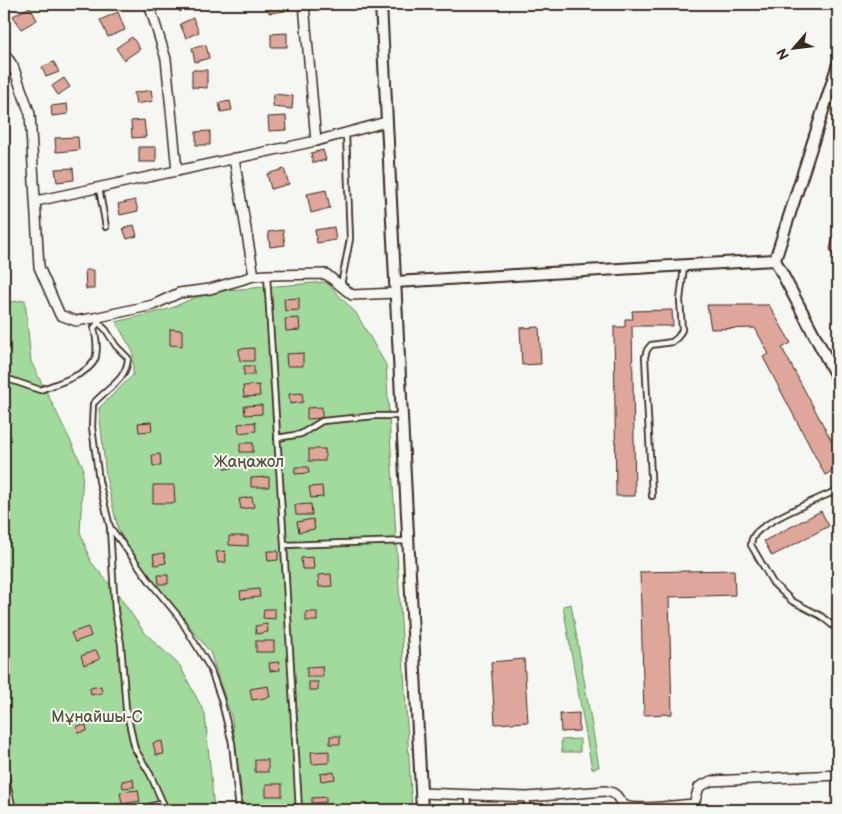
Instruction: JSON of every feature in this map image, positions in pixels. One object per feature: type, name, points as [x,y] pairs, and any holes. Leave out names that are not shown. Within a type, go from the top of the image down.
[{"type":"street","points":[[149,4],[166,59],[176,171]]},
{"type":"street","points":[[304,4],[316,141]]},
{"type":"street","points":[[380,4],[396,282],[422,810]]},
{"type":"street","points":[[4,53],[12,66],[30,114],[39,267],[60,315],[76,321],[97,320],[153,305],[179,293],[210,289],[254,276],[267,275],[326,274],[352,295],[396,293]]},
{"type":"street","points":[[838,64],[836,79],[775,260],[838,380]]},
{"type":"street","points":[[36,201],[316,141],[386,122]]},
{"type":"street","points":[[234,158],[254,276]]},
{"type":"street","points":[[396,282],[775,260]]},
{"type":"street","points":[[421,793],[527,797],[605,790],[612,792],[625,805],[633,807],[694,807],[699,787],[711,781],[838,775]]},
{"type":"lane","points":[[341,286],[350,239],[346,133]]},
{"type":"lane","points":[[99,188],[106,227]]},
{"type":"lane","points":[[652,496],[646,357],[647,350],[651,345],[672,342],[682,330],[680,300],[684,265]]},
{"type":"lane","points":[[267,275],[299,810]]},
{"type":"lane","points":[[4,381],[11,380],[40,390],[87,369],[96,358],[97,346],[94,328],[97,320]]},
{"type":"lane","points":[[97,320],[116,346],[128,358],[128,368],[120,380],[103,392],[93,404],[92,427],[99,481],[110,527],[115,612],[121,644],[126,709],[135,749],[150,774],[166,810]]},
{"type":"lane","points":[[277,438],[301,434],[322,421],[374,416],[402,416]]},
{"type":"lane","points":[[838,490],[774,521],[755,533],[751,545],[779,589],[792,601],[821,616],[838,630]]},
{"type":"lane","points":[[110,527],[151,583],[179,617],[210,668],[221,699],[232,743],[239,810]]},
{"type":"lane","points":[[284,545],[408,541]]},
{"type":"lane","points":[[4,769],[13,810]]},
{"type":"lane","points":[[468,795],[469,810]]},
{"type":"lane","points":[[527,797],[527,810]]},
{"type":"lane","points":[[136,810],[163,803]]},
{"type":"shaded area","points":[[609,804],[609,810],[534,810]]},
{"type":"green space","name":"Жаңажол","points":[[326,282],[356,313],[386,365],[412,810],[242,810],[232,719],[210,652],[132,554],[118,529],[106,477],[99,408],[133,375],[133,352],[116,322],[169,309],[194,298],[228,290]]},
{"type":"green space","name":"Мұнайшы-С","points":[[25,300],[31,362],[83,467],[80,532],[91,562],[117,593],[144,632],[180,666],[205,714],[214,810],[4,810],[4,303]]},
{"type":"green space","points":[[571,604],[599,767],[592,769],[563,606]]},
{"type":"green space","points":[[580,739],[580,752],[562,752],[561,740]]},
{"type":"building","points":[[175,4],[193,4],[180,12]]},
{"type":"building","points":[[267,4],[284,4],[285,11],[269,13]]},
{"type":"building","points":[[30,7],[37,20],[21,29],[13,16]]},
{"type":"building","points":[[118,12],[125,30],[108,37],[100,20]]},
{"type":"building","points":[[193,18],[199,32],[186,38],[180,24]]},
{"type":"building","points":[[287,33],[287,47],[271,47],[271,34]]},
{"type":"building","points":[[132,37],[140,49],[124,60],[116,48]]},
{"type":"building","points":[[206,45],[209,58],[195,62],[192,48]]},
{"type":"building","points":[[54,62],[59,72],[46,77],[42,67]]},
{"type":"building","points":[[192,70],[207,70],[207,88],[192,87]]},
{"type":"building","points":[[64,78],[70,87],[58,95],[52,86]]},
{"type":"building","points":[[151,90],[153,101],[136,104],[134,93]]},
{"type":"building","points":[[274,94],[293,96],[292,109],[273,107]]},
{"type":"building","points":[[230,101],[232,110],[221,112],[219,103]]},
{"type":"building","points":[[67,104],[68,114],[52,116],[51,106]]},
{"type":"building","points":[[286,116],[287,130],[269,131],[268,117]]},
{"type":"building","points":[[144,120],[146,137],[132,138],[131,121]]},
{"type":"building","points":[[210,131],[210,145],[196,145],[196,132]]},
{"type":"building","points":[[78,137],[79,150],[56,152],[55,138]]},
{"type":"building","points":[[139,147],[156,147],[156,162],[139,162]]},
{"type":"building","points":[[323,150],[326,160],[313,163],[311,153]]},
{"type":"building","points":[[73,168],[74,180],[57,182],[55,169]]},
{"type":"building","points":[[284,169],[289,184],[271,189],[267,174]]},
{"type":"building","points":[[326,190],[330,208],[311,213],[307,194]]},
{"type":"building","points":[[135,200],[138,211],[120,215],[118,204]]},
{"type":"building","points":[[838,219],[838,265],[830,249]]},
{"type":"building","points":[[134,225],[137,236],[127,239],[123,228]]},
{"type":"building","points":[[334,227],[336,240],[317,243],[315,230]]},
{"type":"building","points":[[283,230],[285,245],[270,247],[268,232]]},
{"type":"building","points":[[85,270],[94,270],[94,289],[86,289]]},
{"type":"building","points":[[299,298],[299,310],[285,311],[284,299]]},
{"type":"building","points":[[707,305],[769,305],[791,343],[782,348],[838,453],[838,468],[825,475],[763,357],[769,354],[755,328],[711,329]]},
{"type":"building","points":[[672,310],[673,326],[632,326],[635,496],[616,496],[614,327],[625,327],[625,319],[633,319],[632,311]]},
{"type":"building","points":[[299,318],[300,330],[286,331],[285,319]]},
{"type":"building","points":[[539,327],[541,364],[522,365],[520,328]]},
{"type":"building","points":[[170,329],[182,330],[182,346],[170,345]]},
{"type":"building","points":[[254,348],[254,361],[240,361],[239,349]]},
{"type":"building","points":[[303,353],[303,366],[287,366],[286,354]]},
{"type":"building","points":[[244,366],[254,366],[254,375],[244,375]]},
{"type":"building","points":[[259,385],[260,396],[244,397],[243,386]]},
{"type":"building","points":[[302,393],[303,402],[290,404],[289,394]]},
{"type":"building","points":[[262,405],[262,414],[245,415],[244,406]]},
{"type":"building","points":[[322,407],[322,418],[307,419],[307,408]]},
{"type":"building","points":[[151,422],[152,431],[139,432],[138,423]]},
{"type":"building","points":[[255,422],[256,431],[239,433],[238,424]]},
{"type":"building","points":[[240,443],[253,443],[253,452],[240,452]]},
{"type":"building","points":[[309,449],[325,449],[325,461],[309,461]]},
{"type":"building","points":[[160,454],[161,466],[153,466],[152,455]]},
{"type":"building","points":[[240,458],[242,466],[225,469],[224,460]]},
{"type":"building","points":[[295,467],[308,467],[309,473],[295,474]]},
{"type":"building","points":[[269,477],[269,487],[251,487],[251,478]]},
{"type":"building","points":[[153,485],[174,485],[175,503],[153,503]]},
{"type":"building","points":[[322,486],[323,497],[311,498],[309,487]]},
{"type":"building","points":[[252,497],[254,507],[241,509],[239,499]]},
{"type":"building","points":[[311,504],[312,515],[296,515],[295,505]]},
{"type":"building","points":[[821,511],[829,526],[772,556],[764,541]]},
{"type":"building","points":[[313,519],[315,529],[299,532],[297,522]]},
{"type":"building","points":[[229,536],[248,536],[248,546],[229,545]]},
{"type":"building","points":[[225,551],[226,562],[218,563],[216,552]]},
{"type":"building","points":[[267,551],[278,551],[278,560],[268,561]]},
{"type":"building","points":[[164,553],[166,563],[155,565],[153,555]]},
{"type":"building","points":[[313,557],[314,569],[302,569],[301,558]]},
{"type":"building","points":[[734,570],[735,595],[669,597],[672,714],[644,715],[640,572]]},
{"type":"building","points":[[331,574],[332,586],[319,587],[318,575]]},
{"type":"building","points":[[158,575],[168,575],[168,584],[159,584]]},
{"type":"building","points":[[259,589],[260,597],[241,599],[240,591]]},
{"type":"building","points":[[264,609],[275,609],[275,619],[263,618]]},
{"type":"building","points":[[306,612],[317,612],[317,621],[306,621]]},
{"type":"building","points":[[267,624],[268,632],[256,634],[255,626]]},
{"type":"building","points":[[88,627],[91,636],[75,642],[71,633]]},
{"type":"building","points":[[256,641],[274,641],[274,652],[256,652]]},
{"type":"building","points":[[96,650],[100,659],[84,665],[81,656]]},
{"type":"building","points":[[524,659],[528,722],[495,724],[491,662]]},
{"type":"building","points":[[279,662],[280,670],[270,671],[269,663]]},
{"type":"building","points":[[322,666],[323,677],[307,677],[307,667]]},
{"type":"building","points":[[309,682],[318,682],[318,690],[309,690]]},
{"type":"building","points":[[101,686],[102,693],[91,695],[90,688]]},
{"type":"building","points":[[268,686],[270,697],[252,700],[250,689]]},
{"type":"building","points":[[579,713],[579,731],[561,732],[560,714]]},
{"type":"building","points":[[86,725],[87,731],[78,733],[77,726]]},
{"type":"building","points":[[330,736],[340,736],[340,744],[330,744]]},
{"type":"building","points":[[162,741],[164,754],[156,755],[153,743]]},
{"type":"building","points":[[329,751],[329,763],[312,764],[311,752]]},
{"type":"building","points":[[255,760],[268,760],[268,772],[255,772]]},
{"type":"building","points":[[334,772],[335,779],[321,781],[320,774]]},
{"type":"building","points":[[133,779],[134,787],[123,788],[122,781]]},
{"type":"building","points":[[266,784],[282,784],[282,796],[266,796]]},
{"type":"building","points":[[138,790],[140,801],[122,804],[120,792]]},
{"type":"building","points":[[326,797],[326,802],[312,803],[312,798]]},
{"type":"building","points":[[331,804],[331,810],[314,810],[314,805]]}]
